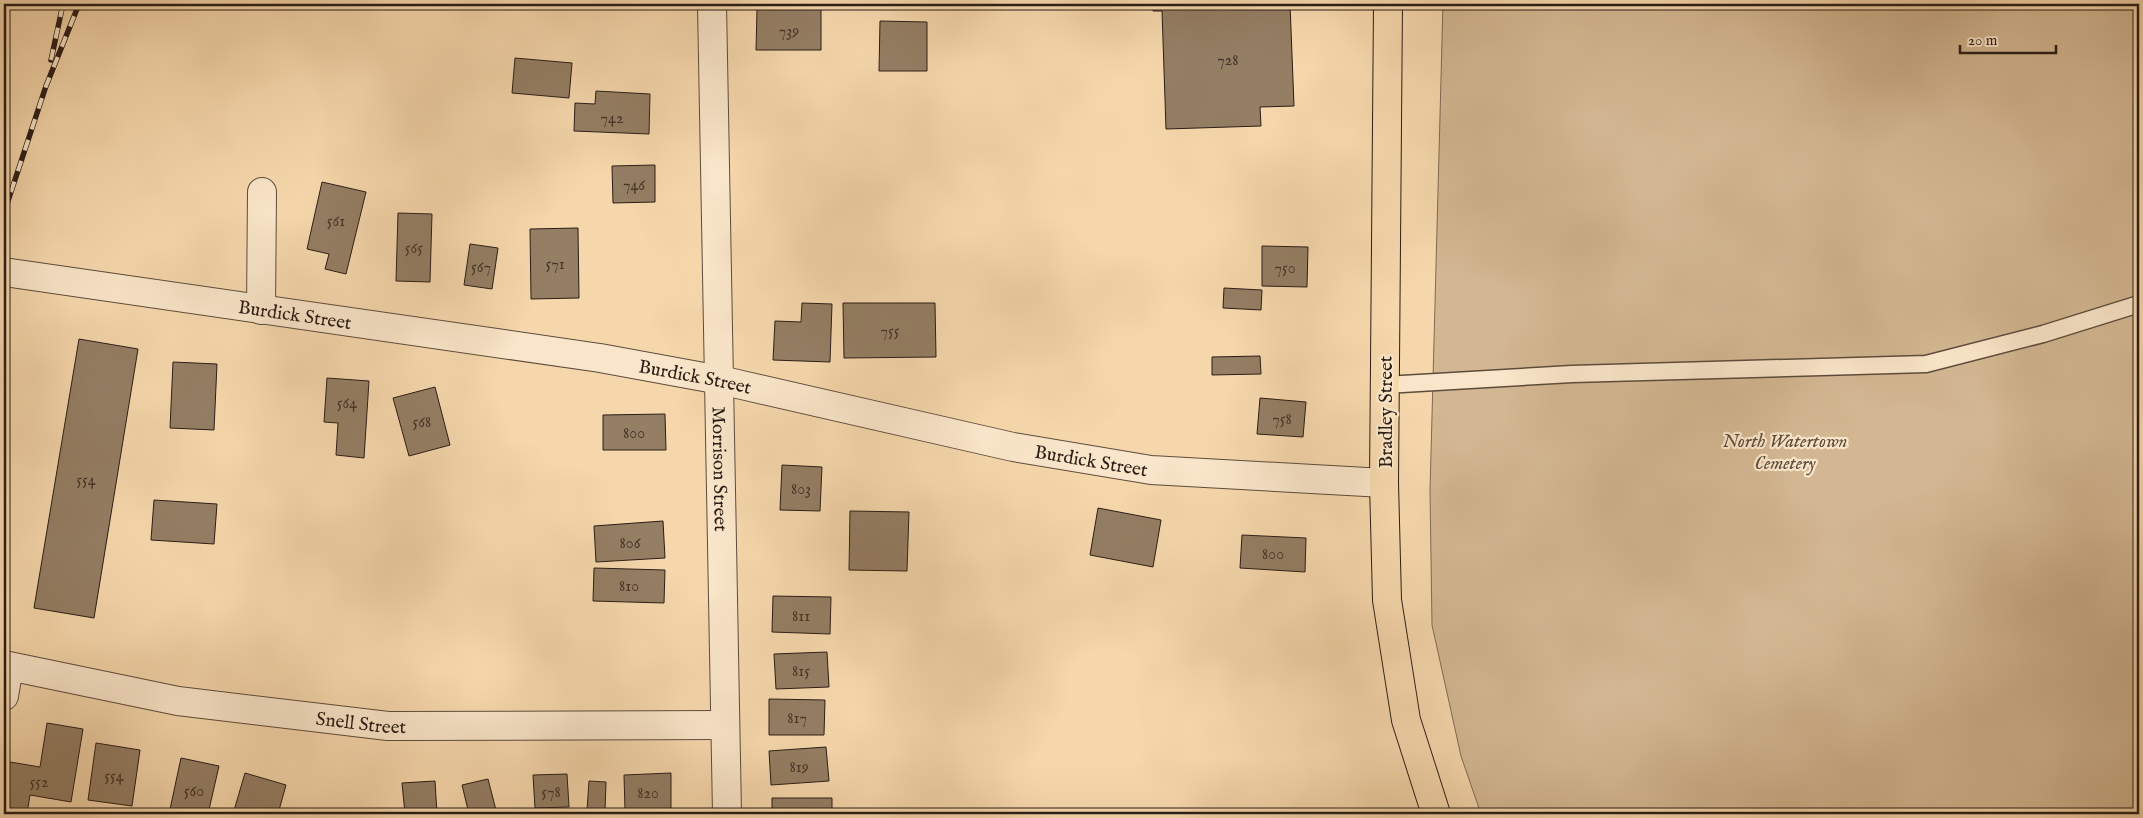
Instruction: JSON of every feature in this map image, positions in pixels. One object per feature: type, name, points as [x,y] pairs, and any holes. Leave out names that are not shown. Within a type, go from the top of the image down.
[{"type":"main road","name":"Bradley Street","points":[[1388,4],[1384,483],[1387,600],[1406,720],[1436,814]]},
{"type":"street","name":"Morrison Street","points":[[712,4],[727,814]]},
{"type":"street","points":[[260,310],[262,192]]},
{"type":"street","name":"Burdick Street","points":[[4,272],[600,358],[720,380],[1013,447],[1151,470],[1384,483]]},
{"type":"street","points":[[4,696],[7,666]]},
{"type":"street","name":"Snell Street","points":[[7,666],[178,700],[388,726],[725,725]]},
{"type":"lane","points":[[1385,385],[1572,374],[1926,364],[2043,334],[2139,304]]},
{"type":"green space","name":"North Watertown Cemetery","points":[[1443,4],[2139,4],[2139,814],[1481,814],[1461,756],[1432,625],[1430,491]]},
{"type":"building","points":[[1153,4],[1290,4],[1294,106],[1260,107],[1261,126],[1166,129],[1162,11],[1153,11]]},
{"type":"building","points":[[757,9],[821,9],[821,50],[756,50]]},
{"type":"building","points":[[880,21],[927,22],[927,71],[879,71]]},
{"type":"building","points":[[515,58],[572,63],[569,98],[512,93]]},
{"type":"building","points":[[596,91],[650,94],[649,134],[574,131],[575,103],[595,104]]},
{"type":"building","points":[[655,165],[655,202],[613,203],[612,166]]},
{"type":"building","points":[[322,182],[366,192],[346,274],[325,269],[329,254],[307,249]]},
{"type":"building","points":[[398,213],[432,214],[430,282],[396,281]]},
{"type":"building","points":[[578,228],[579,298],[531,299],[530,229]]},
{"type":"building","points":[[470,244],[498,248],[492,289],[464,285]]},
{"type":"building","points":[[1262,246],[1308,247],[1307,287],[1262,286]]},
{"type":"building","points":[[1224,288],[1262,290],[1261,310],[1223,308]]},
{"type":"building","points":[[802,303],[832,304],[830,362],[773,360],[775,321],[801,322]]},
{"type":"building","points":[[843,303],[935,303],[936,357],[844,358]]},
{"type":"building","points":[[79,339],[138,349],[94,618],[34,608]]},
{"type":"building","points":[[1260,356],[1261,374],[1212,375],[1212,357]]},
{"type":"building","points":[[173,362],[217,364],[214,430],[170,428]]},
{"type":"building","points":[[327,378],[369,381],[364,458],[336,455],[338,423],[324,422]]},
{"type":"building","points":[[435,387],[450,445],[409,456],[393,398]]},
{"type":"building","points":[[1260,398],[1306,402],[1303,437],[1257,434]]},
{"type":"building","points":[[665,414],[666,450],[603,450],[603,415]]},
{"type":"building","points":[[782,465],[822,467],[820,511],[780,510]]},
{"type":"building","points":[[154,500],[217,504],[214,544],[151,540]]},
{"type":"building","points":[[1098,508],[1161,520],[1153,567],[1090,555]]},
{"type":"building","points":[[850,511],[909,512],[907,571],[849,570]]},
{"type":"building","points":[[663,521],[665,558],[596,562],[594,526]]},
{"type":"building","points":[[1242,535],[1306,538],[1305,572],[1240,568]]},
{"type":"building","points":[[594,568],[665,570],[664,603],[593,601]]},
{"type":"building","points":[[773,596],[831,597],[830,634],[772,632]]},
{"type":"building","points":[[827,652],[829,687],[776,689],[774,654]]},
{"type":"building","points":[[769,699],[825,700],[824,735],[769,735]]},
{"type":"building","points":[[47,723],[83,729],[71,802],[30,795],[27,814],[4,811],[4,761],[40,767]]},
{"type":"building","points":[[96,743],[140,750],[132,806],[88,800]]},
{"type":"building","points":[[826,747],[829,781],[771,785],[769,751]]},
{"type":"building","points":[[181,758],[219,766],[208,814],[169,814]]},
{"type":"building","points":[[245,773],[286,785],[278,814],[233,814]]},
{"type":"building","points":[[671,773],[671,809],[625,810],[624,775]]},
{"type":"building","points":[[567,774],[569,807],[535,808],[533,775]]},
{"type":"building","points":[[488,779],[497,814],[469,814],[462,785]]},
{"type":"building","points":[[435,781],[437,814],[405,814],[402,783]]},
{"type":"building","points":[[589,781],[606,782],[605,811],[587,810]]},
{"type":"building","points":[[772,798],[832,798],[832,814],[772,814]]},
{"type":"railway","points":[[51,60],[63,4]]},
{"type":"railway","points":[[4,213],[46,86],[79,4]]}]
